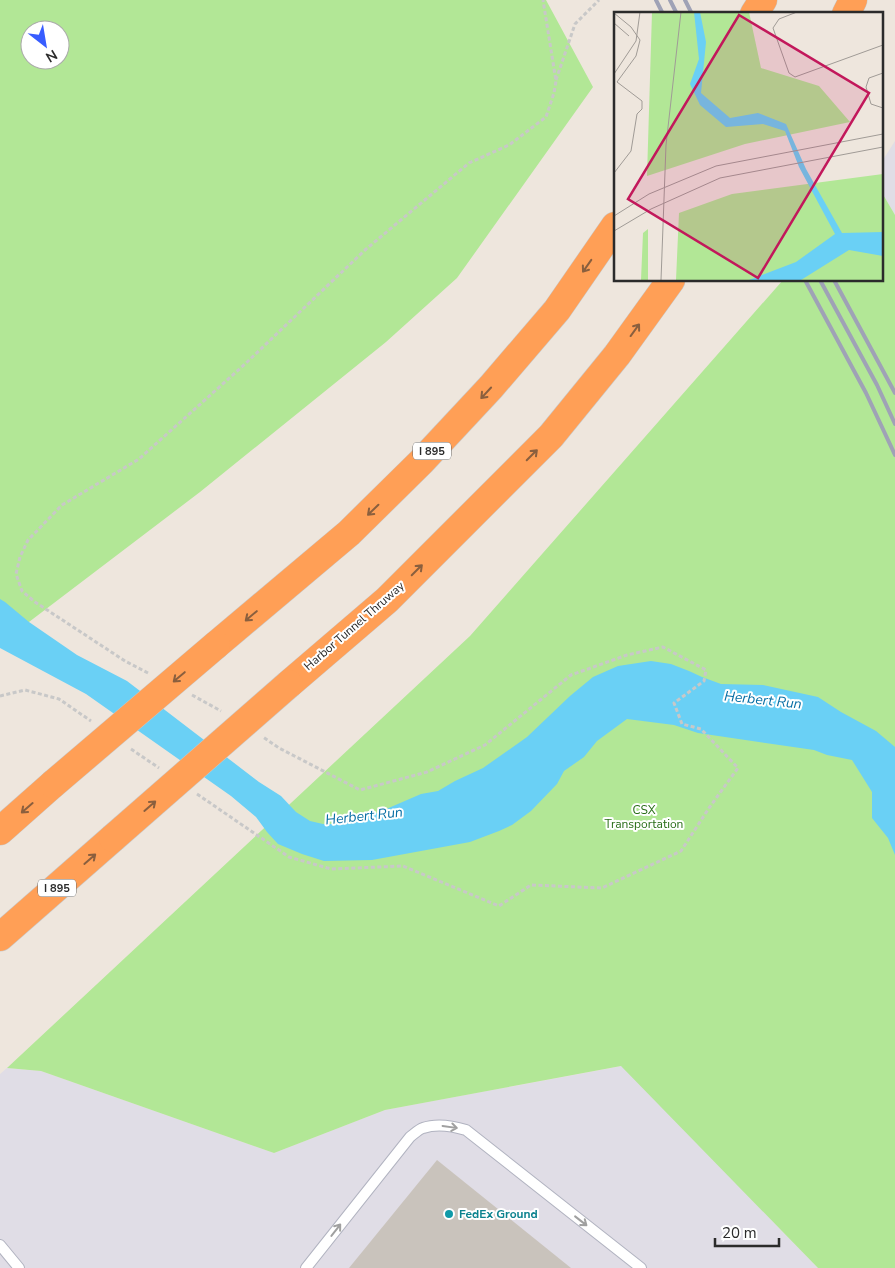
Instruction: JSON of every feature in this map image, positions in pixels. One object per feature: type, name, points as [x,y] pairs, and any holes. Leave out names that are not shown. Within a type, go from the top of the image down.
[{"type":"highway","points":[[755,12],[763,0]]},
{"type":"highway","points":[[847,12],[853,0]]},
{"type":"highway","name":"I 895","points":[[0,831],[349,533],[421,462],[491,388],[557,310],[614,227]]},
{"type":"highway","name":"Harbor Tunnel Thruway","points":[[0,937],[386,600],[551,436],[617,355],[670,281]]},
{"type":"lane","points":[[306,1268],[410,1137],[423,1128],[437,1126],[451,1126],[466,1130],[640,1268]]},
{"type":"lane","points":[[0,1245],[19,1268]]},
{"type":"path","points":[[543,0],[556,81]]},
{"type":"path","points":[[150,674],[124,661],[35,602],[22,591],[16,574],[20,558],[28,540],[62,505],[139,459],[245,364],[365,250],[470,163],[509,145],[546,117],[575,24],[599,0]]},
{"type":"path","points":[[192,792],[289,857],[331,869],[402,866],[499,906],[530,885],[602,888],[681,852],[709,808],[738,768],[701,729],[682,724],[674,702],[704,681],[706,670],[663,647],[627,655],[571,675],[485,745],[427,772],[360,790],[278,748],[256,733]]},
{"type":"path","points":[[0,696],[25,690],[59,699],[98,726]]},
{"type":"path","points":[[185,692],[211,704],[226,714]]},
{"type":"path","points":[[130,748],[161,770]]},
{"type":"shaded area","points":[[895,141],[895,215],[882,193],[882,161]]},
{"type":"shaded area","points":[[622,1066],[818,1268],[0,1268],[0,1074],[7,1068],[41,1071],[274,1153],[385,1110]]},
{"type":"green space","points":[[0,0],[546,0],[593,87],[457,278],[386,342],[200,492],[0,644]]},
{"type":"green space","name":"CSX Transportation","points":[[882,193],[895,215],[895,1268],[818,1268],[621,1066],[385,1110],[274,1153],[41,1071],[7,1068],[470,636],[782,281],[882,281]]},
{"type":"water","name":"Herbert Run","points":[[0,599],[29,622],[77,655],[127,681],[259,782],[281,796],[296,812],[310,821],[323,824],[353,820],[377,813],[421,794],[438,791],[483,768],[527,737],[593,677],[618,666],[651,661],[671,664],[721,684],[763,685],[818,697],[876,731],[895,747],[895,855],[888,838],[872,818],[872,792],[852,760],[827,755],[814,750],[698,733],[674,725],[627,719],[597,741],[584,757],[564,771],[557,784],[531,811],[512,825],[470,842],[372,860],[324,861],[278,844],[256,817],[231,796],[86,694],[0,648]]},
{"type":"building","name":"FedEx Ground","points":[[437,1160],[571,1268],[349,1268]]},
{"type":"railway","points":[[656,0],[662,12]]},
{"type":"railway","points":[[670,0],[676,12]]},
{"type":"railway","points":[[685,0],[691,12]]},
{"type":"railway","points":[[806,281],[866,393],[895,455]]},
{"type":"railway","points":[[821,281],[877,385],[895,424]]},
{"type":"railway","points":[[835,281],[895,393]]},
{"type":"place","name":"FedEx Ground","points":[[449,1214]]}]
